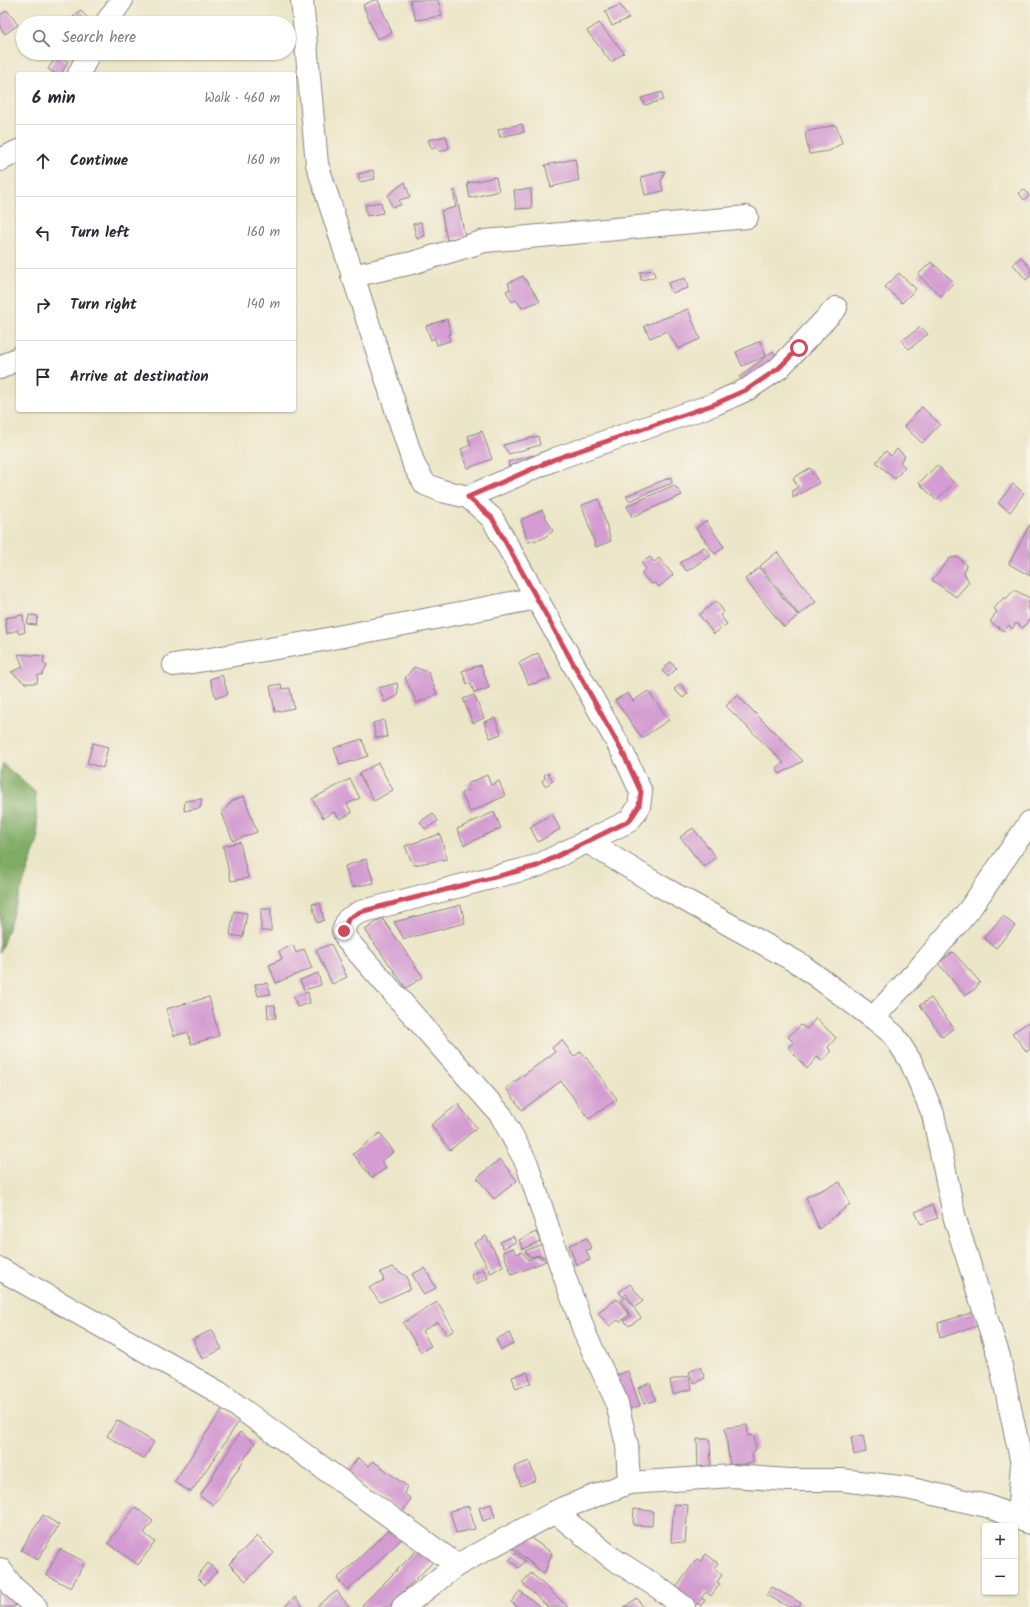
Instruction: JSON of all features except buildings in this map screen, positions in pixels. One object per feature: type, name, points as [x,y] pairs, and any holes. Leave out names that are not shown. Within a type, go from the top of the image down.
[{"type":"street","points":[[111,16],[122,0]]},
{"type":"street","points":[[302,0],[317,164],[414,465],[425,484],[442,491],[468,497],[492,518],[623,753],[641,792],[639,806],[629,821],[537,866],[360,912],[348,919],[344,931],[347,940],[501,1115],[527,1164],[560,1264],[586,1336],[616,1400],[627,1445],[629,1483]]},
{"type":"street","points":[[80,72],[86,60]]},
{"type":"street","points":[[0,160],[16,151]]},
{"type":"street","points":[[352,276],[412,263],[485,241],[747,217]]},
{"type":"street","points":[[468,497],[555,459],[715,404],[748,389],[779,368],[836,308]]},
{"type":"street","points":[[0,368],[16,359]]},
{"type":"street","points":[[174,665],[312,642],[537,598]]},
{"type":"street","points":[[874,1018],[969,910],[1030,822]]},
{"type":"street","points":[[403,1607],[457,1565],[555,1512],[629,1483],[732,1476],[789,1480],[842,1480],[907,1488],[986,1506],[1024,1520],[1022,1464],[999,1358],[955,1219],[933,1114],[912,1062],[894,1035],[874,1018],[800,964],[660,886],[586,841]]},
{"type":"street","points":[[0,1269],[218,1392],[457,1565]]},
{"type":"street","points":[[555,1512],[612,1558],[659,1588],[684,1607]]},
{"type":"street","points":[[0,1569],[13,1587],[36,1607]]},
{"type":"green space","points":[[3,764],[35,792],[38,840],[0,952],[0,773]]},
{"type":"route","points":[[344,931],[348,919],[360,912],[537,866],[629,821],[639,806],[641,792],[623,753],[492,518],[468,497],[555,459],[715,404],[748,389],[779,368],[799,348]]}]
